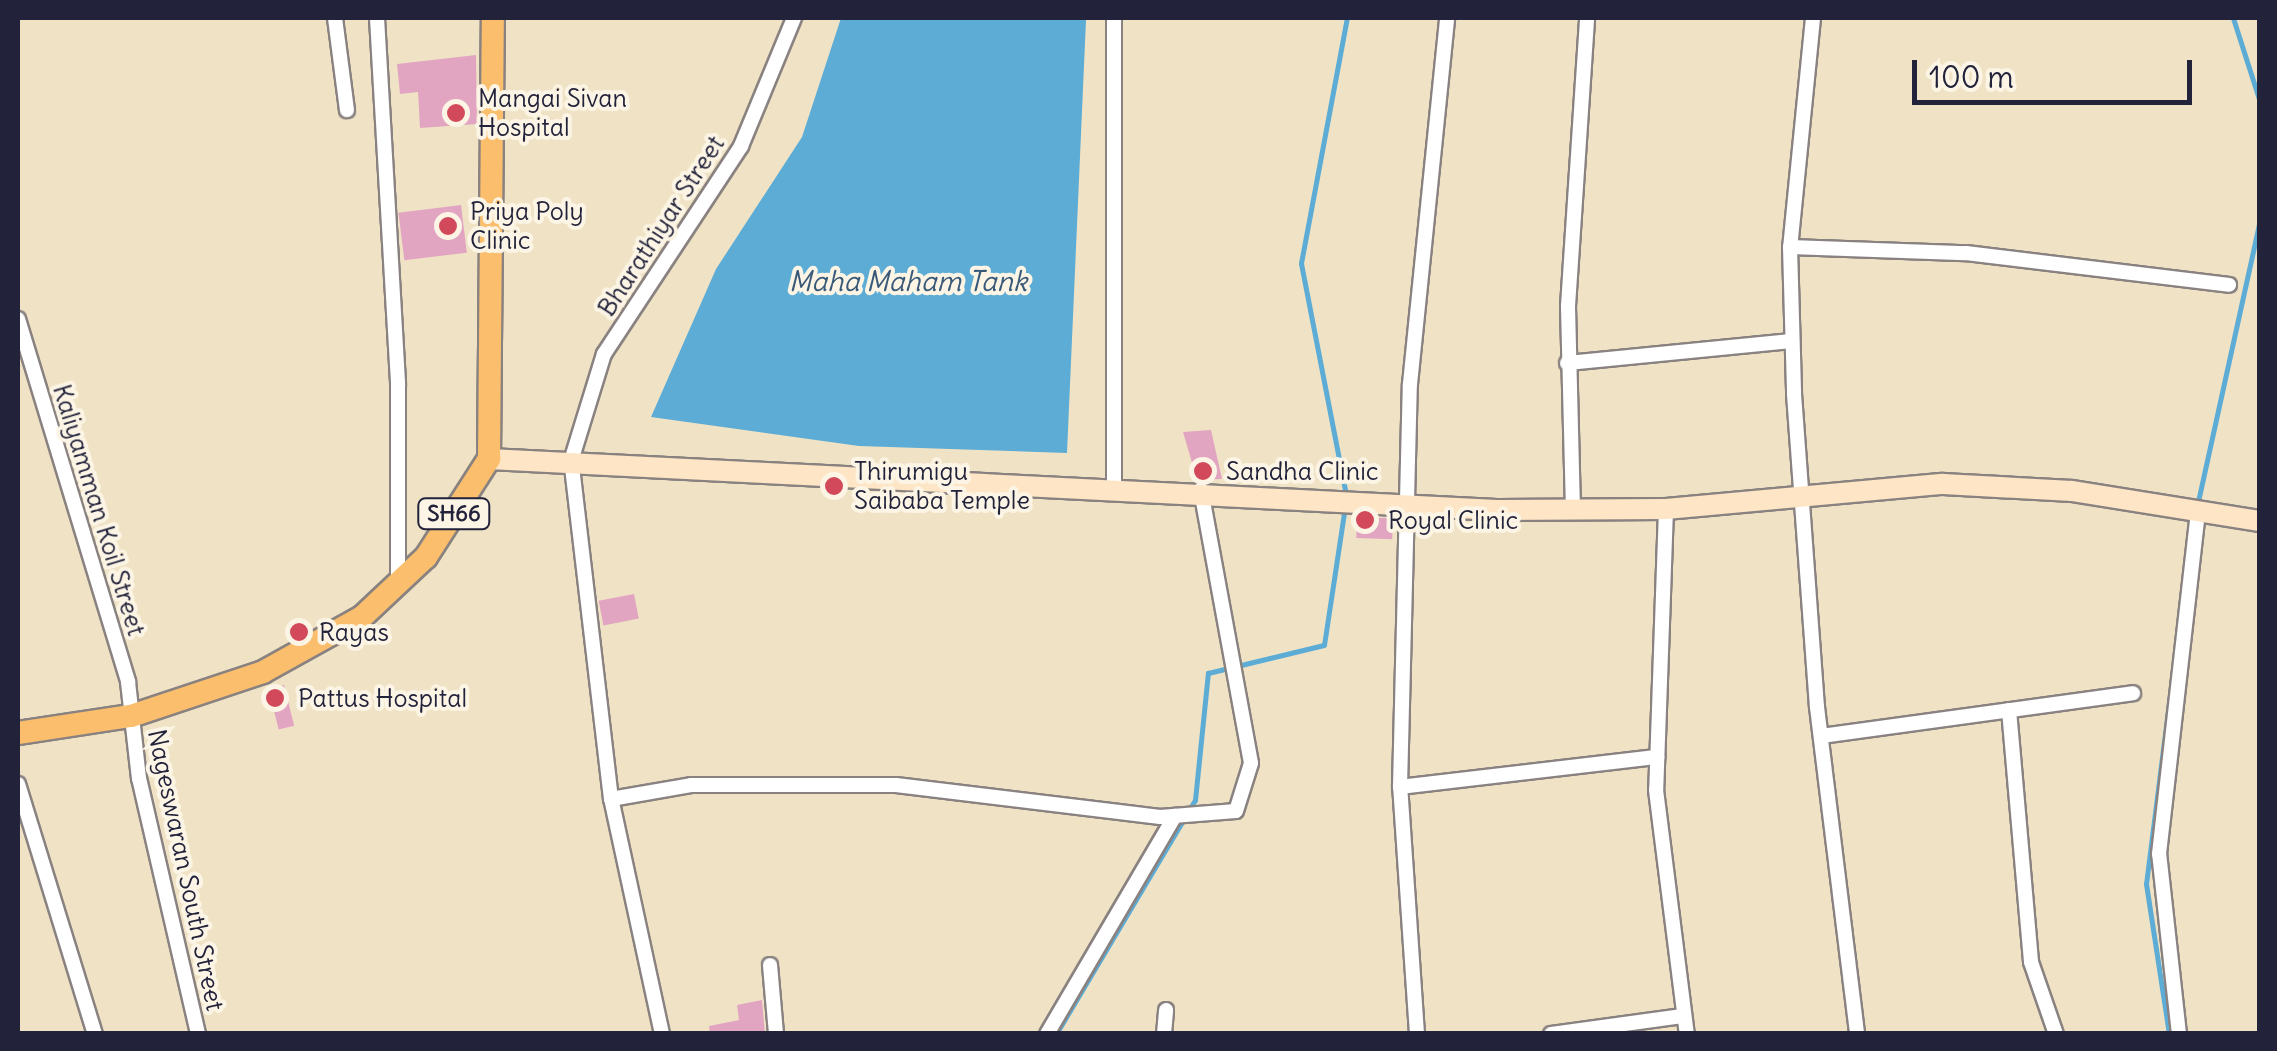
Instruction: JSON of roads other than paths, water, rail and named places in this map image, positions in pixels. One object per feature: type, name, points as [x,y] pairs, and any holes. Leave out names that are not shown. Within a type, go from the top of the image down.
[{"type":"main road","points":[[489,459],[493,18]]},
{"type":"main road","name":"SH66","points":[[18,733],[131,716],[323,642],[426,557],[489,459]]},
{"type":"street","points":[[335,18],[347,110]]},
{"type":"street","points":[[377,18],[398,385],[398,583]]},
{"type":"street","name":"Bharathiyar Street","points":[[571,461],[604,354],[741,146],[794,18]]},
{"type":"street","points":[[1114,18],[1114,488]]},
{"type":"street","points":[[1417,1034],[1400,786],[1407,506],[1421,216],[1447,18]]},
{"type":"street","points":[[1573,511],[1567,362],[1587,18]]},
{"type":"street","points":[[1812,18],[1790,246],[1792,341],[1820,736],[1857,1034]]},
{"type":"street","points":[[1790,246],[1966,252],[2229,285]]},
{"type":"street","name":"Kaliyamman Koil Street","points":[[18,319],[131,716]]},
{"type":"street","points":[[1567,362],[1792,341]]},
{"type":"street","points":[[489,459],[1201,490],[1362,506],[1573,511],[1666,509],[1943,484],[2167,507],[2260,521]]},
{"type":"street","points":[[571,461],[611,798],[662,1034]]},
{"type":"street","points":[[611,798],[691,785],[896,785],[1167,817],[1236,811],[1248,790],[1201,490]]},
{"type":"street","points":[[1666,509],[1657,757],[1687,1034]]},
{"type":"street","points":[[2179,1034],[2159,854],[2208,513]]},
{"type":"street","points":[[1820,736],[2134,693]]},
{"type":"street","points":[[2009,710],[2030,962],[2056,1034]]},
{"type":"street","name":"Nageswaran South Street","points":[[131,716],[198,1034]]},
{"type":"street","points":[[1400,786],[1657,757]]},
{"type":"street","points":[[18,784],[95,1034]]},
{"type":"street","points":[[1047,1034],[1167,817]]},
{"type":"street","points":[[770,964],[776,1034]]},
{"type":"street","points":[[1164,1034],[1166,1010]]},
{"type":"street","points":[[1551,1034],[1683,1016]]},
{"type":"water","name":"Maha Maham Tank","points":[[841,18],[1086,20],[1067,453],[859,446],[651,417],[716,269],[802,137]]},
{"type":"waterway","points":[[1346,495],[1301,263],[1347,18]]},
{"type":"waterway","points":[[2233,18],[2260,102]]},
{"type":"waterway","points":[[2197,506],[2260,219]]},
{"type":"waterway","points":[[1056,1034],[1195,800],[1208,673],[1324,645],[1345,506]]},
{"type":"waterway","points":[[2169,1034],[2146,884],[2177,640]]},
{"type":"place","name":"Mangai Sivan Hospital","points":[[456,113]]},
{"type":"place","name":"Priya Poly Clinic","points":[[448,226]]},
{"type":"place","name":"Sandha Clinic","points":[[1203,471]]},
{"type":"place","name":"Thirumigu Saibaba Temple","points":[[834,486]]},
{"type":"place","name":"Royal Clinic","points":[[1365,520]]},
{"type":"place","name":"Rayas","points":[[299,632]]},
{"type":"place","name":"Pattus Hospital","points":[[275,698]]}]
